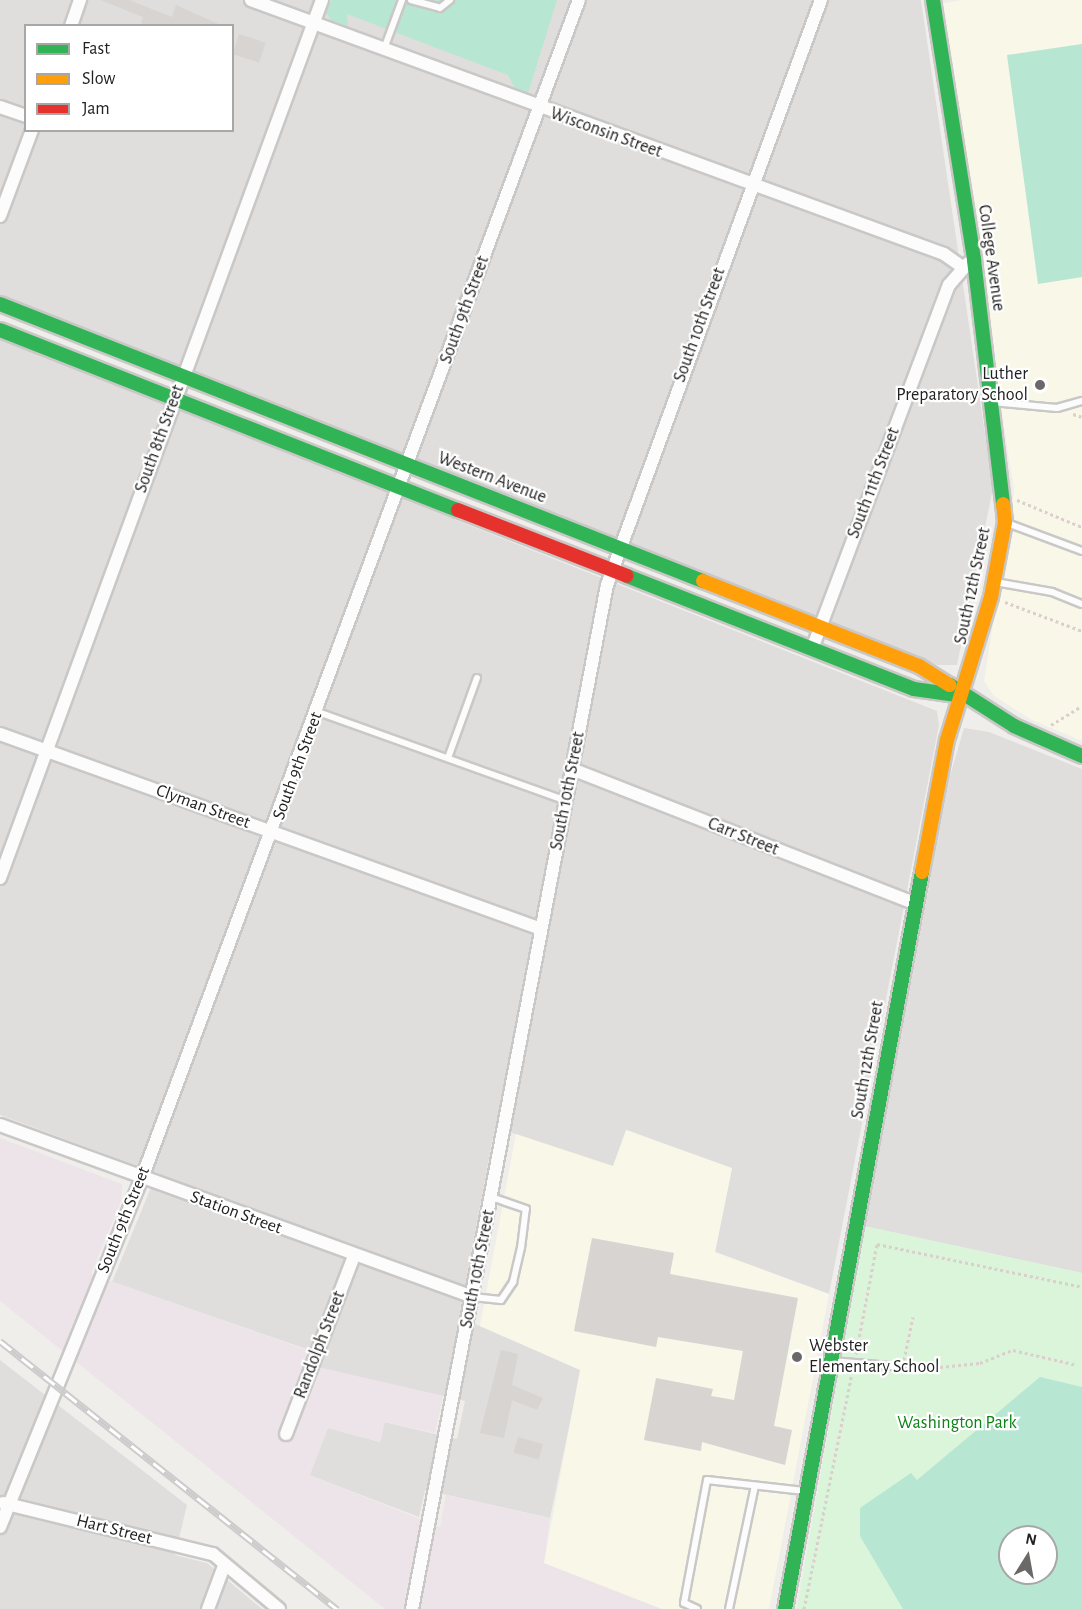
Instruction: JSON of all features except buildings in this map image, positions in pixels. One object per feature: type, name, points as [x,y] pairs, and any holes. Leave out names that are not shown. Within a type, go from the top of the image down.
[{"type":"street","points":[[72,24],[80,0]]},
{"type":"street","name":"Wisconsin Street","points":[[251,0],[751,186],[944,254],[961,266]]},
{"type":"street","name":"South 8th Street","points":[[0,878],[322,0]]},
{"type":"street","name":"South 9th Street","points":[[0,1527],[4,1504],[142,1178],[273,833],[579,0]]},
{"type":"street","name":"South 10th Street","points":[[412,1609],[611,570],[821,0]]},
{"type":"street","name":"College Avenue","points":[[933,0],[974,260],[1005,522]]},
{"type":"street","points":[[0,107],[24,115]]},
{"type":"street","points":[[0,216],[31,132]]},
{"type":"street","points":[[961,266],[974,260]]},
{"type":"street","name":"South 11th Street","points":[[812,649],[937,314],[961,266]]},
{"type":"street","name":"Western Avenue","points":[[0,304],[919,666],[964,696],[1035,737],[1082,756]]},
{"type":"street","name":"Western Avenue","points":[[0,330],[401,485],[914,688],[964,696]]},
{"type":"street","name":"South 12th Street","points":[[785,1609],[914,903],[947,740],[964,696],[991,597],[1005,522]]},
{"type":"street","name":"Clyman Street","points":[[0,734],[541,929]]},
{"type":"street","name":"Carr Street","points":[[572,770],[914,903]]},
{"type":"street","name":"Station Street","points":[[0,1125],[473,1298]]},
{"type":"street","name":"Randolph Street","points":[[286,1434],[354,1256]]},
{"type":"street","name":"Hart Street","points":[[4,1504],[213,1554],[224,1566],[279,1609]]},
{"type":"street","points":[[208,1609],[224,1566]]},
{"type":"lane","points":[[384,49],[402,0]]},
{"type":"lane","points":[[411,0],[440,8],[450,0]]},
{"type":"lane","points":[[991,402],[1057,408],[1082,401]]},
{"type":"lane","points":[[1005,522],[1082,551]]},
{"type":"lane","points":[[994,582],[1052,592],[1082,604]]},
{"type":"lane","points":[[448,758],[477,678]]},
{"type":"lane","points":[[318,712],[566,802]]},
{"type":"lane","points":[[473,1298],[501,1300],[513,1282],[521,1248],[526,1209],[492,1197]]},
{"type":"lane","points":[[832,1361],[902,1367]]},
{"type":"lane","points":[[697,1609],[684,1603],[707,1480],[807,1491]]},
{"type":"lane","points":[[729,1609],[754,1486]]},
{"type":"path","points":[[1003,495],[1082,527]]},
{"type":"path","points":[[991,597],[1082,631]]},
{"type":"path","points":[[1035,737],[1082,706]]},
{"type":"path","points":[[913,1317],[902,1367],[980,1363],[1014,1350],[1077,1365]]},
{"type":"shaded area","points":[[0,0],[921,0],[993,488],[957,665],[937,665],[0,297]]},
{"type":"shaded area","name":"Luther Preparatory School","points":[[962,0],[1082,0],[1082,741],[1032,720],[994,696],[984,681],[1014,491],[939,4]]},
{"type":"shaded area","points":[[0,339],[937,711],[939,725],[829,1294],[715,1252],[732,1169],[627,1130],[613,1167],[495,1127],[459,1317],[581,1370],[550,1518],[425,1490],[419,1517],[309,1475],[328,1428],[380,1442],[384,1422],[457,1439],[465,1401],[319,1368],[324,1355],[112,1282],[157,1173],[0,1115]]},
{"type":"shaded area","points":[[964,728],[989,732],[1082,769],[1082,1273],[864,1226],[950,776]]},
{"type":"shaded area","points":[[626,1130],[732,1168],[715,1252],[829,1294],[769,1609],[662,1609],[544,1563],[580,1370],[480,1326],[516,1134],[613,1166]]},
{"type":"shaded area","points":[[0,1138],[122,1184],[121,1201],[91,1274],[310,1351],[305,1364],[443,1396],[435,1433],[385,1422],[380,1442],[328,1428],[310,1475],[440,1527],[446,1495],[550,1518],[544,1563],[662,1609],[385,1609],[0,1301]]},
{"type":"shaded area","points":[[0,1360],[187,1505],[175,1555],[207,1563],[262,1609],[0,1609]]},
{"type":"green space","points":[[331,0],[557,0],[528,93],[515,88],[508,75],[347,14],[348,26],[331,20],[326,13]]},
{"type":"green space","points":[[1082,44],[1082,277],[1038,284],[1007,55]]},
{"type":"green space","name":"Washington Park","points":[[864,1226],[1082,1273],[1082,1609],[797,1609]]},
{"type":"green space","points":[[1040,1377],[1082,1387],[1082,1609],[903,1609],[860,1536],[860,1508],[911,1473],[917,1480]]},
{"type":"railway","points":[[0,1341],[337,1609]]},
{"type":"traffic: fast","points":[[933,0],[974,260],[1003,504]]},
{"type":"traffic: fast","points":[[0,304],[703,581]]},
{"type":"traffic: fast","points":[[0,330],[458,510]]},
{"type":"traffic: fast","points":[[627,576],[914,689],[964,696]]},
{"type":"traffic: fast","points":[[950,685],[1014,726],[1082,756]]},
{"type":"traffic: fast","points":[[785,1609],[922,872]]},
{"type":"traffic: slow","points":[[922,872],[947,740],[991,597],[1005,522],[1003,504]]},
{"type":"traffic: slow","points":[[703,581],[919,666],[950,685]]},
{"type":"traffic: jam","points":[[458,510],[627,576]]},
{"type":"place","name":"Luther Preparatory School","points":[[1040,385]]},
{"type":"place","name":"Webster Elementary School","points":[[797,1357]]}]
